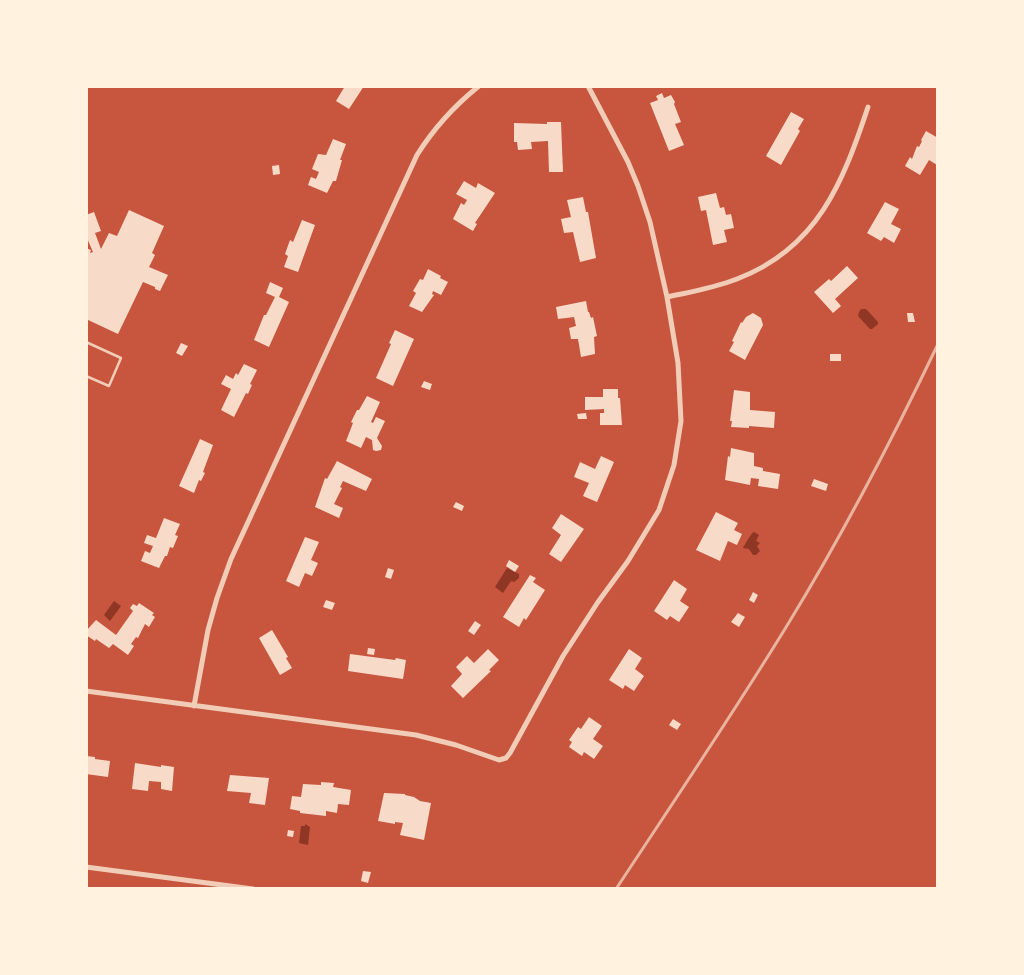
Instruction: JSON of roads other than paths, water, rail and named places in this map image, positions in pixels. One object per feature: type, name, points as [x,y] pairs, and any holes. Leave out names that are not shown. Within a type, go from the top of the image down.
[{"type":"street","points":[[194,706],[208,630],[217,598],[232,558],[282,448],[418,155],[434,129],[479,86]]},
{"type":"street","points":[[86,691],[416,735],[456,745],[494,759],[503,760],[510,753],[563,656],[647,531],[659,510],[674,466],[681,421],[678,363],[667,297],[650,222],[628,162],[588,86]]},
{"type":"street","points":[[667,297],[710,288],[739,278],[777,256],[802,237],[822,213],[832,195],[852,154],[868,107]]},
{"type":"street","points":[[86,867],[254,889]]},
{"type":"lane","points":[[86,342],[121,358],[108,386],[86,376]]},
{"type":"railway","points":[[616,889],[788,624],[866,486],[938,344]]}]
